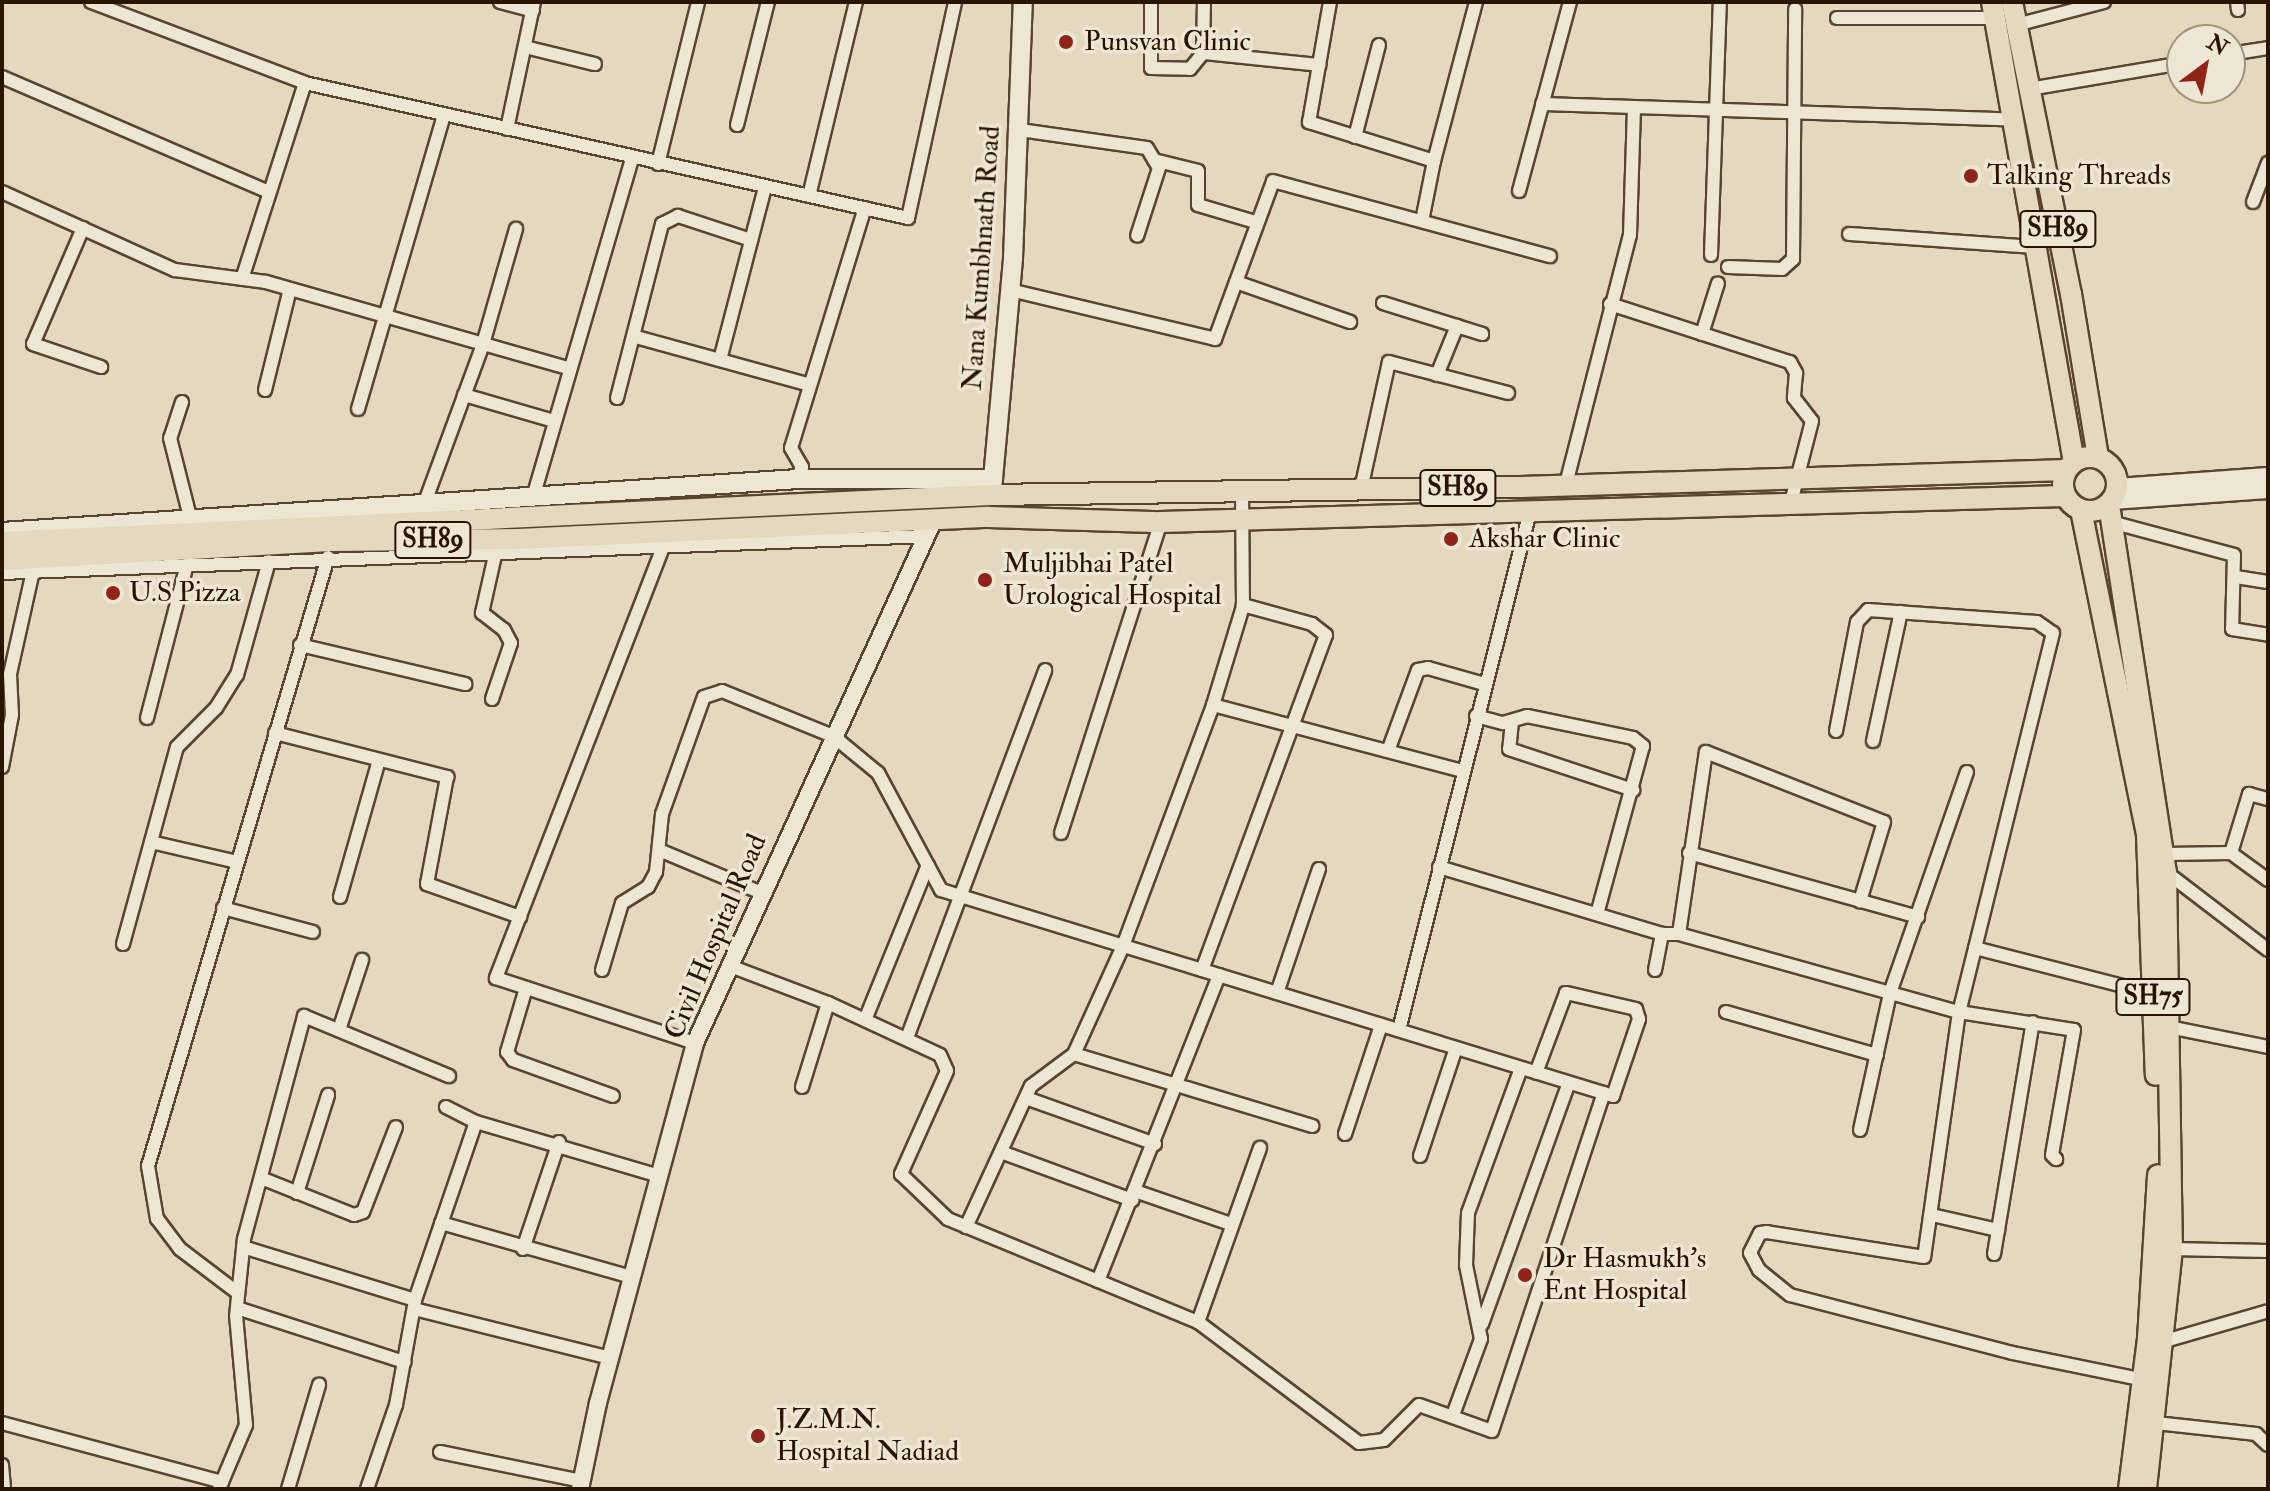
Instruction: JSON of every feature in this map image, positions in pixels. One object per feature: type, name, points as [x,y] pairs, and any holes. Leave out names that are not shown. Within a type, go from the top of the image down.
[{"type":"main road","name":"Nana Kumbhnath Road","points":[[988,517],[1010,290],[1020,130],[1023,2]]},
{"type":"main road","name":"SH89","points":[[2012,2],[2071,294],[2098,457]]},
{"type":"main road","name":"SH89","points":[[2,542],[850,500],[992,487],[1361,489],[2071,466],[2036,247],[1993,10]]},
{"type":"main road","points":[[2098,457],[2111,466],[2112,504],[2090,512],[2081,510],[2065,496],[2071,466],[2098,457]]},
{"type":"main road","points":[[2,532],[534,494],[797,479],[992,487]]},
{"type":"main road","name":"SH89","points":[[2,560],[333,541],[863,524],[930,528],[988,517],[1161,522],[1530,511],[1790,508],[2065,496]]},
{"type":"main road","name":"SH75","points":[[2112,504],[2165,863],[2152,1382],[2156,1423],[2146,1489]]},
{"type":"main road","name":"SH75","points":[[2081,510],[2147,835],[2161,996],[2169,1027],[2172,1249],[2165,1341],[2152,1382],[2129,1489]]},
{"type":"street","points":[[91,2],[305,83],[632,159],[908,218],[955,2]]},
{"type":"street","points":[[500,2],[534,6],[507,129]]},
{"type":"street","points":[[658,164],[698,2]]},
{"type":"street","points":[[737,125],[768,2]]},
{"type":"street","points":[[809,196],[856,2]]},
{"type":"street","points":[[1151,2],[1151,68],[1190,69],[1203,53],[1204,2]]},
{"type":"street","points":[[1330,2],[1309,122],[1434,161]]},
{"type":"street","points":[[1422,221],[1434,161],[1476,2]]},
{"type":"street","points":[[1519,191],[1570,2]]},
{"type":"street","points":[[1711,255],[1720,2]]},
{"type":"street","points":[[2016,25],[2104,2]]},
{"type":"street","points":[[1728,267],[1782,269],[1793,259],[1791,112],[1795,9]]},
{"type":"street","points":[[1837,18],[1993,10]]},
{"type":"street","points":[[1355,137],[1379,45]]},
{"type":"street","points":[[525,47],[595,64]]},
{"type":"street","points":[[2246,51],[2268,48]]},
{"type":"street","points":[[1203,53],[1319,65]]},
{"type":"street","points":[[2029,89],[2166,66]]},
{"type":"street","points":[[2,77],[267,191]]},
{"type":"street","points":[[242,279],[267,191],[305,83]]},
{"type":"street","points":[[1542,104],[2013,120]]},
{"type":"street","points":[[1566,484],[1630,235],[1634,107]]},
{"type":"street","points":[[358,409],[444,114]]},
{"type":"street","points":[[1020,130],[1147,148],[1159,168],[1137,236]]},
{"type":"street","points":[[534,494],[568,368],[632,159]]},
{"type":"street","points":[[1154,160],[1198,171],[1198,205],[1255,222]]},
{"type":"street","points":[[2253,202],[2268,163]]},
{"type":"street","points":[[1010,290],[1215,339],[1255,222],[1273,181],[1550,256]]},
{"type":"street","points":[[720,360],[765,187]]},
{"type":"street","points":[[2,192],[175,270],[290,289],[568,368]]},
{"type":"street","points":[[797,479],[802,467],[791,448],[865,208]]},
{"type":"street","points":[[617,398],[636,337],[662,224],[669,217],[751,240]]},
{"type":"street","points":[[83,228],[33,344],[101,367]]},
{"type":"street","points":[[425,502],[483,344],[516,229]]},
{"type":"street","points":[[1849,234],[2036,247]]},
{"type":"street","points":[[1236,282],[1350,322]]},
{"type":"street","points":[[1702,334],[1718,283]]},
{"type":"street","points":[[265,390],[290,289]]},
{"type":"street","points":[[1383,303],[1482,334]]},
{"type":"street","points":[[1610,304],[1780,358],[1794,369],[1794,398],[1812,421],[1801,476],[1790,508]]},
{"type":"street","points":[[1437,375],[1457,326]]},
{"type":"street","points":[[636,337],[810,385]]},
{"type":"street","points":[[1361,489],[1389,362],[1508,393]]},
{"type":"street","points":[[464,395],[554,421]]},
{"type":"street","points":[[182,402],[170,438],[190,517]]},
{"type":"street","points":[[2112,504],[2268,476]]},
{"type":"street","points":[[966,1227],[1026,1098],[1040,1077],[1074,1054],[1123,946],[1213,705],[1243,605],[1242,490]]},
{"type":"street","points":[[2112,504],[2268,490]]},
{"type":"street","points":[[2112,504],[2234,555],[2236,577],[2232,629],[2268,635]]},
{"type":"street","points":[[1399,1030],[1530,511]]},
{"type":"street","points":[[1061,833],[1161,522]]},
{"type":"street","points":[[2,573],[930,528]]},
{"type":"street","name":"Civil Hospital Road","points":[[580,1485],[610,1358],[695,1043],[930,528]]},
{"type":"street","points":[[665,542],[496,978],[695,1043]]},
{"type":"street","points":[[492,699],[511,643],[504,630],[482,613],[496,551]]},
{"type":"street","points":[[238,1293],[180,1249],[157,1219],[148,1166],[328,557]]},
{"type":"street","points":[[123,944],[177,747],[216,708],[237,675],[269,561]]},
{"type":"street","points":[[147,718],[187,564]]},
{"type":"street","points":[[2,767],[12,715],[10,674],[33,571]]},
{"type":"street","points":[[2236,577],[2268,582]]},
{"type":"street","points":[[1202,970],[1326,635],[1312,624],[1243,605]]},
{"type":"street","points":[[1836,731],[1857,622],[1868,610],[2037,622],[2053,633],[1959,1012],[1924,1257],[1767,1232],[1760,1233],[1750,1253],[1767,1278],[1790,1295],[2013,1353],[2152,1382]]},
{"type":"street","points":[[1873,741],[1901,612]]},
{"type":"street","points":[[300,645],[465,684]]},
{"type":"street","points":[[1388,751],[1418,670],[1428,668],[1484,684]]},
{"type":"street","points":[[907,1038],[957,895],[1045,670]]},
{"type":"street","points":[[602,970],[622,903],[648,887],[659,850],[662,814],[704,697],[713,691],[833,736],[878,773],[941,890],[1536,1073],[1613,1096],[1639,1019],[1628,1003],[1566,993],[1536,1073]]},
{"type":"street","points":[[1213,705],[1463,771]]},
{"type":"street","points":[[1476,716],[1512,722],[1527,716],[1633,738],[1644,752],[1597,914]]},
{"type":"street","points":[[1512,722],[1509,749],[1633,790]]},
{"type":"street","points":[[275,733],[447,777],[427,884],[520,917]]},
{"type":"street","points":[[1679,934],[1706,752],[1884,822],[1860,901]]},
{"type":"street","points":[[340,897],[379,760]]},
{"type":"street","points":[[1860,1130],[1890,993],[1967,772]]},
{"type":"street","points":[[2231,853],[2249,794],[2268,799]]},
{"type":"street","points":[[151,842],[237,862]]},
{"type":"street","points":[[659,850],[762,893]]},
{"type":"street","points":[[1689,853],[1918,917]]},
{"type":"street","points":[[2165,863],[2231,853],[2268,880]]},
{"type":"street","points":[[2165,863],[2268,950]]},
{"type":"street","points":[[865,1020],[928,865]]},
{"type":"street","points":[[1439,867],[1662,934],[1679,934],[1959,1012],[2074,1030],[2052,1155],[2056,1159]]},
{"type":"street","points":[[1277,993],[1319,869]]},
{"type":"street","points":[[223,908],[313,932]]},
{"type":"street","points":[[1655,970],[1662,934]]},
{"type":"street","points":[[1975,948],[2161,996]]},
{"type":"street","points":[[339,1030],[362,960]]},
{"type":"street","points":[[730,966],[828,1003],[940,1055],[947,1071],[901,1163],[903,1181],[948,1219],[1198,1322],[1359,1443],[1384,1440],[1419,1405],[1492,1431],[1604,1093]]},
{"type":"street","points":[[1098,1281],[1180,1083],[1219,975]]},
{"type":"street","points":[[526,988],[507,1052],[513,1060],[613,1096]]},
{"type":"street","points":[[802,1087],[828,1003]]},
{"type":"street","points":[[1726,1012],[1877,1055]]},
{"type":"street","points":[[2,1423],[221,1486],[246,1425],[237,1308],[243,1247],[304,1016],[449,1076]]},
{"type":"street","points":[[1994,1254],[2033,1022]]},
{"type":"street","points":[[1345,1134],[1381,1025]]},
{"type":"street","points":[[2169,1027],[2268,1047]]},
{"type":"street","points":[[1420,1156],[1456,1048]]},
{"type":"street","points":[[1074,1054],[1180,1083],[1312,1126]]},
{"type":"street","points":[[1482,1324],[1466,1265],[1468,1213],[1521,1068]]},
{"type":"street","points":[[1453,1415],[1482,1324],[1569,1083]]},
{"type":"street","points":[[297,1193],[328,1095]]},
{"type":"street","points":[[1026,1098],[1155,1144]]},
{"type":"street","points":[[446,1107],[476,1122],[559,1142],[660,1176]]},
{"type":"street","points":[[367,1489],[396,1405],[414,1304],[476,1122]]},
{"type":"street","points":[[261,1178],[354,1215],[363,1212],[396,1127]]},
{"type":"street","points":[[523,1249],[559,1142]]},
{"type":"street","points":[[1198,1322],[1260,1148]]},
{"type":"street","points":[[1001,1152],[1231,1224]]},
{"type":"street","points":[[1932,1215],[1998,1230]]},
{"type":"street","points":[[441,1223],[523,1249],[632,1277]]},
{"type":"street","points":[[243,1247],[414,1304],[610,1358]]},
{"type":"street","points":[[2172,1249],[2268,1251]]},
{"type":"street","points":[[237,1308],[404,1362]]},
{"type":"street","points":[[2165,1341],[2268,1311]]},
{"type":"street","points":[[288,1489],[319,1385]]},
{"type":"street","points":[[2156,1423],[2256,1434],[2268,1445]]},
{"type":"street","points":[[440,1452],[580,1485]]},
{"type":"street","points":[[2,1465],[4,1489]]},
{"type":"place","name":"Punsvan Clinic","points":[[1066,42]]},
{"type":"place","name":"Talking Threads","points":[[1971,176]]},
{"type":"place","name":"Akshar Clinic","points":[[1451,539]]},
{"type":"place","name":"Muljibhai Patel Urological Hospital","points":[[985,580]]},
{"type":"place","name":"U.S Pizza","points":[[113,593]]},
{"type":"place","name":"Dr Hasmukh's Ent Hospital","points":[[1525,1275]]},
{"type":"place","name":"J.Z.M.N. Hospital Nadiad","points":[[758,1436]]}]
